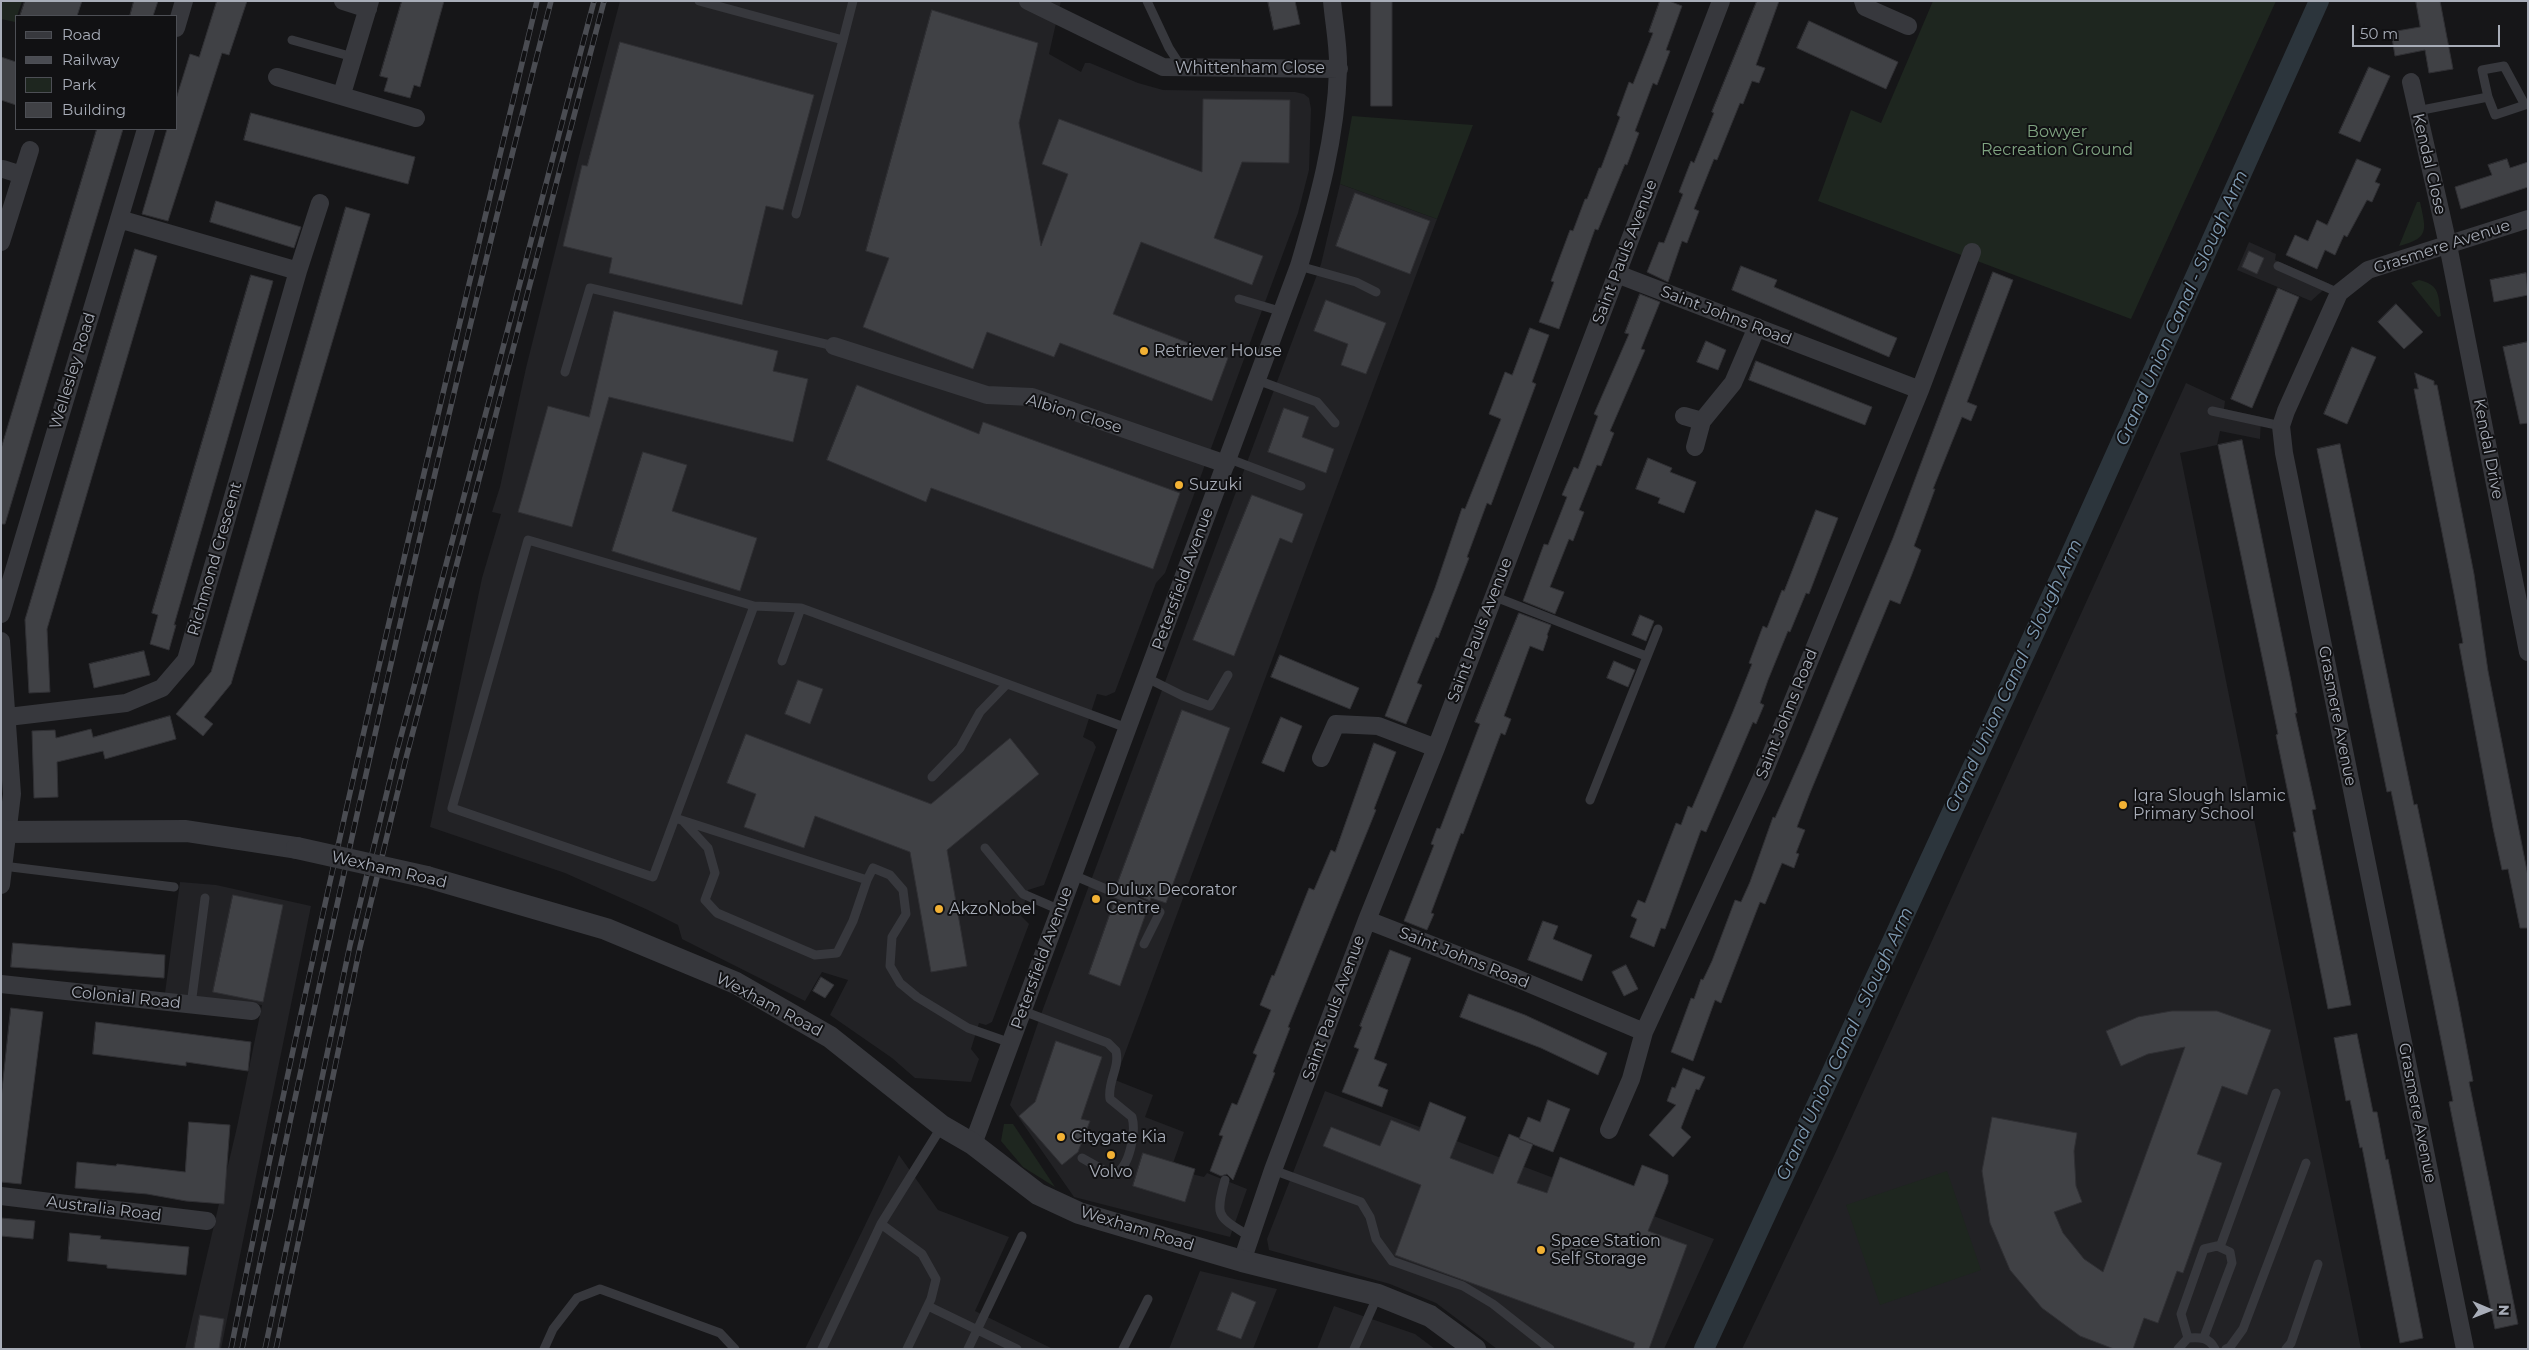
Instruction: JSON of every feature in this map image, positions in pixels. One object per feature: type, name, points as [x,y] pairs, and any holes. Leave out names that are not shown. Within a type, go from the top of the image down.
[{"type":"street","points":[[178,21],[184,1]]},
{"type":"street","points":[[342,94],[369,5],[343,1]]},
{"type":"street","name":"Whittenham Close","points":[[1028,1],[1163,67],[1338,69]]},
{"type":"street","name":"Petersfield Avenue","points":[[973,1144],[1299,266],[1319,200],[1332,139],[1338,69],[1332,1]]},
{"type":"street","name":"Saint Pauls Avenue","points":[[1242,1261],[1273,1170],[1367,920],[1436,748],[1721,1]]},
{"type":"street","points":[[1863,1],[1865,7],[1908,26]]},
{"type":"street","points":[[277,77],[342,94],[416,118]]},
{"type":"street","name":"Kendal Close","points":[[2411,82],[2448,245]]},
{"type":"street","name":"Wellesley Road","points":[[1,614],[146,130]]},
{"type":"street","points":[[1,242],[30,150]]},
{"type":"street","points":[[3,169],[22,174]]},
{"type":"street","name":"Richmond Crescent","points":[[5,710],[126,704],[162,688],[186,660],[298,271],[320,203]]},
{"type":"street","points":[[119,219],[298,271]]},
{"type":"street","name":"Grasmere Avenue","points":[[2465,1349],[2284,453],[2281,426],[2339,292],[2368,270],[2528,219]]},
{"type":"street","name":"Kendal Drive","points":[[2448,245],[2528,652]]},
{"type":"street","name":"Saint Johns Road","points":[[1609,1130],[1631,1079],[1644,1032],[1761,778],[1920,390],[1972,252]]},
{"type":"street","name":"Saint Johns Road","points":[[1617,274],[1920,390]]},
{"type":"street","points":[[1695,447],[1702,421],[1733,382],[1756,328]]},
{"type":"street","name":"Albion Close","points":[[834,346],[988,396],[1032,397],[1226,461]]},
{"type":"street","points":[[1684,416],[1702,421]]},
{"type":"street","points":[[1,641],[12,794],[4,832],[1,885]]},
{"type":"street","points":[[1321,758],[1336,724],[1378,726],[1436,748]]},
{"type":"street","name":"Wexham Road","points":[[4,832],[186,831],[297,848],[427,878],[606,929],[736,984],[830,1037],[942,1126],[973,1144],[1038,1194],[1080,1213],[1242,1261],[1378,1295],[1430,1316],[1475,1349]]},
{"type":"street","name":"Saint Johns Road","points":[[1367,920],[1516,978],[1644,1032]]},
{"type":"street","name":"Colonial Road","points":[[1,984],[252,1011]]},
{"type":"street","name":"Australia Road","points":[[1,1196],[207,1221]]},
{"type":"lane","points":[[699,1],[843,40]]},
{"type":"lane","points":[[796,214],[852,1]]},
{"type":"lane","points":[[1146,1],[1169,48],[1182,68]]},
{"type":"lane","points":[[292,40],[353,57]]},
{"type":"lane","points":[[2504,66],[2525,105],[2495,115],[2488,97],[2482,70],[2504,66]]},
{"type":"lane","points":[[2417,111],[2488,97]]},
{"type":"lane","points":[[1299,266],[1356,282],[1376,292]]},
{"type":"lane","points":[[2278,266],[2339,292]]},
{"type":"lane","points":[[565,372],[590,288],[834,346]]},
{"type":"lane","points":[[1239,299],[1283,312]]},
{"type":"lane","points":[[1257,380],[1317,402],[1335,423]]},
{"type":"lane","points":[[2212,410],[2281,426]]},
{"type":"lane","points":[[1226,461],[1301,486]]},
{"type":"lane","points":[[754,606],[653,877],[452,808],[528,540],[754,606],[801,608],[1127,728]]},
{"type":"lane","points":[[1493,596],[1646,656]]},
{"type":"lane","points":[[782,661],[801,608]]},
{"type":"lane","points":[[1590,800],[1658,629]]},
{"type":"lane","points":[[1147,678],[1183,696],[1210,706],[1228,674]]},
{"type":"lane","points":[[932,777],[960,748],[980,712],[1007,684]]},
{"type":"lane","points":[[675,818],[868,880]]},
{"type":"lane","points":[[684,822],[708,848],[715,873],[705,900],[717,913],[815,955],[837,953],[853,921],[873,868],[890,874],[903,890],[906,914],[892,937],[890,966],[900,983],[917,997],[968,1028],[1011,1043]]},
{"type":"lane","points":[[986,848],[1023,894],[1060,910]]},
{"type":"lane","points":[[3,866],[174,887]]},
{"type":"lane","points":[[1073,875],[1160,912],[1144,944]]},
{"type":"lane","points":[[191,1005],[205,898]]},
{"type":"lane","points":[[1023,1011],[1108,1043],[1116,1051],[1116,1065],[1110,1086],[1110,1099],[1132,1117],[1135,1134],[1133,1141],[1123,1167],[1116,1173],[1105,1171],[1082,1158]]},
{"type":"lane","points":[[2220,1248],[2276,1092]]},
{"type":"lane","points":[[822,1349],[881,1224],[942,1126]]},
{"type":"lane","points":[[2226,1349],[2230,1347],[2243,1329],[2306,1163]]},
{"type":"lane","points":[[1273,1170],[1361,1202],[1370,1216],[1376,1239],[1392,1261],[1464,1286],[1493,1304],[1550,1349]]},
{"type":"lane","points":[[1225,1180],[1218,1207],[1219,1212],[1223,1218],[1250,1237]]},
{"type":"lane","points":[[881,1224],[922,1254],[936,1279],[928,1306],[907,1349]]},
{"type":"lane","points":[[968,1349],[1022,1236]]},
{"type":"lane","points":[[2188,1338],[2182,1314],[2204,1249],[2220,1248],[2230,1252],[2232,1263],[2204,1337]]},
{"type":"lane","points":[[2286,1349],[2291,1343],[2318,1264]]},
{"type":"lane","points":[[544,1349],[553,1329],[577,1298],[600,1289],[720,1332],[735,1349]]},
{"type":"lane","points":[[1354,1349],[1378,1295]]},
{"type":"lane","points":[[1123,1349],[1148,1299]]},
{"type":"lane","points":[[928,1306],[1017,1349]]},
{"type":"lane","points":[[2178,1349],[2188,1338],[2204,1337],[2212,1343],[2215,1349]]},
{"type":"shaded area","points":[[620,1],[1061,1],[1049,54],[1081,72],[1085,63],[1090,63],[1138,83],[1163,90],[1295,92],[1304,94],[1309,98],[1311,109],[1309,170],[1298,213],[1165,573],[1156,583],[1115,692],[1106,696],[1097,694],[1083,737],[1093,742],[1096,747],[1044,885],[1028,890],[1021,916],[1029,924],[992,1022],[986,1025],[979,1023],[971,1049],[979,1059],[971,1082],[915,1078],[892,1058],[830,1015],[848,980],[822,972],[805,1001],[682,939],[678,925],[648,910],[565,873],[430,827],[482,578],[501,514],[492,512],[500,487],[526,368],[579,156]]},
{"type":"shaded area","points":[[1340,184],[1437,219],[1115,1080],[1153,1095],[1145,1117],[1184,1132],[1171,1169],[1204,1177],[1207,1173],[1247,1189],[1230,1237],[1074,1197],[1010,1105],[1040,1017],[1321,264]]},
{"type":"shaded area","points":[[2249,242],[2276,254],[2275,260],[2330,284],[2311,301],[2237,270]]},
{"type":"shaded area","name":"Iqra Slough Islamic Primary School","points":[[2186,383],[2225,401],[2224,409],[2261,417],[2260,439],[2220,431],[2217,445],[2180,453],[2361,1349],[1742,1349],[1834,1156]]},
{"type":"shaded area","points":[[180,882],[216,885],[311,906],[221,1349],[185,1349],[237,1127],[262,1005],[165,993]]},
{"type":"shaded area","points":[[1325,1091],[1714,1239],[1664,1349],[1497,1349],[1436,1303],[1390,1284],[1269,1250],[1267,1239]]},
{"type":"shaded area","points":[[899,1155],[938,1210],[1009,1237],[975,1311],[1053,1349],[805,1349]]},
{"type":"shaded area","points":[[1200,1271],[1277,1289],[1253,1349],[1169,1349]]},
{"type":"shaded area","points":[[1334,1306],[1415,1334],[1435,1349],[1317,1349]]},
{"type":"green space","points":[[4,1],[22,1],[17,15],[15,15],[15,22],[1,19],[1,4]]},
{"type":"green space","name":"Bowyer Recreation Ground","points":[[1933,1],[2276,1],[2131,319],[1818,201],[1851,110],[1881,123]]},
{"type":"green space","points":[[1352,116],[1473,125],[1437,219],[1340,184]]},
{"type":"green space","points":[[2417,202],[2420,202],[2424,220],[2423,232],[2416,240],[2399,246]]},
{"type":"green space","points":[[2419,280],[2435,288],[2439,297],[2441,316],[2438,317],[2411,283]]},
{"type":"green space","points":[[1004,1124],[1013,1124],[1055,1187],[1023,1167],[1001,1141]]},
{"type":"green space","points":[[1947,1171],[1981,1270],[1880,1305],[1846,1205]]},
{"type":"building","points":[[25,1],[82,1],[77,15],[20,15]]},
{"type":"building","points":[[134,1],[158,1],[153,15],[130,15]]},
{"type":"building","points":[[217,1],[247,1],[229,55],[222,53],[168,221],[142,214],[167,130],[178,130],[178,93],[190,54],[199,57]]},
{"type":"building","points":[[402,1],[444,1],[420,87],[414,85],[410,98],[384,91],[388,78],[380,76]]},
{"type":"building","points":[[1268,1],[1295,1],[1300,24],[1274,30]]},
{"type":"building","points":[[1371,1],[1392,1],[1392,106],[1371,106]]},
{"type":"building","points":[[1660,1],[1669,1],[1682,6],[1666,50],[1670,51],[1657,85],[1653,83],[1635,131],[1639,133],[1627,165],[1625,164],[1598,230],[1595,229],[1559,329],[1539,322],[1554,282],[1551,281],[1570,230],[1573,231],[1585,199],[1587,199],[1599,168],[1601,168],[1620,117],[1617,115],[1629,82],[1633,84],[1653,33],[1649,32]]},
{"type":"building","points":[[1757,1],[1779,1],[1756,65],[1765,68],[1759,83],[1752,81],[1743,104],[1740,103],[1717,160],[1714,159],[1694,209],[1699,211],[1687,243],[1682,241],[1668,282],[1647,272],[1659,242],[1664,243],[1683,194],[1679,192],[1691,161],[1694,163],[1714,113],[1712,112]]},
{"type":"building","points":[[2416,1],[2440,1],[2453,69],[2429,73],[2425,50],[2395,56],[2391,32],[2420,27]]},
{"type":"building","points":[[932,10],[1038,43],[1019,123],[1041,246],[1068,174],[1042,164],[1059,119],[1202,172],[1203,99],[1290,100],[1289,163],[1242,162],[1214,238],[1263,256],[1252,285],[1141,242],[1113,314],[1228,358],[1212,401],[1060,343],[1054,357],[987,332],[973,369],[863,327],[889,258],[866,251]]},
{"type":"building","points":[[1809,21],[1898,62],[1886,89],[1797,48]]},
{"type":"building","points":[[620,42],[814,95],[783,210],[766,206],[742,305],[609,273],[612,258],[563,246],[582,165],[587,166]]},
{"type":"building","points":[[1,57],[15,62],[15,105],[1,100]]},
{"type":"building","points":[[2369,67],[2390,76],[2360,142],[2339,133]]},
{"type":"building","points":[[251,113],[415,157],[408,184],[244,140]]},
{"type":"building","points":[[97,130],[123,130],[5,524],[1,524],[1,449]]},
{"type":"building","points":[[2357,159],[2381,169],[2375,182],[2380,184],[2372,202],[2367,200],[2347,237],[2344,235],[2335,255],[2325,250],[2317,269],[2286,255],[2295,235],[2308,241],[2317,220],[2327,225]]},
{"type":"building","points":[[2507,159],[2510,168],[2528,162],[2528,187],[2461,209],[2455,187],[2492,175],[2488,165]]},
{"type":"building","points":[[1355,193],[1430,221],[1410,274],[1336,246]]},
{"type":"building","points":[[216,201],[301,227],[294,248],[210,222]]},
{"type":"building","points":[[346,207],[370,214],[231,684],[204,717],[213,724],[203,736],[176,714],[211,672]]},
{"type":"building","points":[[135,249],[157,256],[47,629],[50,692],[29,693],[25,620]]},
{"type":"building","points":[[2249,251],[2264,258],[2257,274],[2242,267]]},
{"type":"building","points":[[1741,266],[1777,280],[1774,287],[1897,338],[1889,357],[1732,290]]},
{"type":"building","points":[[1993,272],[2013,280],[1967,402],[1977,406],[1971,421],[1962,417],[1933,489],[1935,489],[1914,546],[1921,550],[1900,604],[1890,600],[1810,793],[1797,827],[1805,830],[1796,853],[1799,854],[1794,868],[1782,863],[1765,904],[1760,902],[1721,1003],[1715,1000],[1693,1061],[1671,1052],[1691,998],[1694,999],[1701,979],[1703,980],[1712,961],[1735,900],[1741,902],[1773,817],[1775,818],[1805,750],[1893,538]]},
{"type":"building","points":[[2526,273],[2528,295],[2494,302],[2490,280]]},
{"type":"building","points":[[251,275],[273,281],[174,625],[176,625],[169,650],[150,644],[158,615],[152,613]]},
{"type":"building","points":[[2278,288],[2299,297],[2252,408],[2231,399]]},
{"type":"building","points":[[1640,294],[1660,302],[1641,349],[1645,350],[1610,431],[1614,433],[1601,466],[1597,465],[1579,510],[1584,512],[1573,541],[1569,539],[1550,587],[1564,592],[1555,614],[1523,601],[1544,544],[1548,545],[1567,497],[1562,495],[1574,467],[1578,469],[1598,416],[1594,414],[1629,334],[1625,333]]},
{"type":"building","points":[[1326,300],[1386,323],[1366,374],[1341,365],[1348,344],[1314,331]]},
{"type":"building","points":[[2396,304],[2423,332],[2404,349],[2378,322]]},
{"type":"building","points":[[614,311],[778,351],[773,371],[808,379],[793,442],[609,397],[572,527],[518,512],[548,406],[589,417]]},
{"type":"building","points":[[1530,328],[1549,335],[1532,382],[1536,384],[1491,505],[1487,503],[1467,557],[1469,558],[1438,638],[1436,637],[1417,683],[1422,685],[1406,724],[1385,716],[1435,588],[1462,508],[1465,509],[1501,419],[1489,414],[1505,372],[1512,375]]},
{"type":"building","points":[[1706,341],[1726,350],[1718,370],[1697,362]]},
{"type":"building","points":[[2528,342],[2528,423],[2520,424],[2503,347]]},
{"type":"building","points":[[2352,347],[2376,357],[2347,424],[2324,414]]},
{"type":"building","points":[[1756,361],[1872,407],[1865,425],[1749,380]]},
{"type":"building","points":[[2415,373],[2434,381],[2434,385],[2437,385],[2474,574],[2488,671],[2528,876],[2528,928],[2520,928],[2508,869],[2502,870],[2493,828],[2459,644],[2463,643],[2414,389],[2418,389]]},
{"type":"building","points":[[857,385],[979,434],[983,422],[1180,493],[1153,569],[931,488],[926,502],[827,460]]},
{"type":"building","points":[[1284,408],[1309,417],[1302,437],[1334,449],[1326,473],[1268,452]]},
{"type":"building","points":[[2242,440],[2291,681],[2297,713],[2295,713],[2316,809],[2312,810],[2351,1005],[2328,1009],[2293,832],[2296,832],[2276,735],[2278,734],[2218,445]]},
{"type":"building","points":[[2340,444],[2414,805],[2417,804],[2458,1001],[2473,1081],[2469,1082],[2518,1324],[2495,1329],[2449,1102],[2453,1101],[2411,889],[2391,791],[2387,792],[2317,449]]},
{"type":"building","points":[[643,452],[687,465],[672,511],[757,538],[740,591],[612,551]]},
{"type":"building","points":[[1648,458],[1672,468],[1670,472],[1696,482],[1684,513],[1658,503],[1660,498],[1636,489]]},
{"type":"building","points":[[1252,495],[1303,514],[1292,543],[1280,538],[1234,656],[1193,640]]},
{"type":"building","points":[[1816,510],[1838,518],[1809,594],[1806,593],[1768,680],[1760,703],[1764,705],[1756,724],[1753,722],[1706,832],[1701,830],[1665,929],[1661,928],[1654,947],[1630,937],[1637,919],[1631,916],[1638,900],[1645,903],[1676,823],[1681,825],[1688,806],[1692,808],[1752,664],[1749,663],[1763,626],[1767,628],[1782,590],[1784,591]]},
{"type":"building","points":[[1519,613],[1551,625],[1548,636],[1543,651],[1530,646],[1504,716],[1511,719],[1505,735],[1501,733],[1463,834],[1461,833],[1431,913],[1434,914],[1427,930],[1404,921],[1434,845],[1431,844],[1437,828],[1440,829],[1480,724],[1475,722]]},
{"type":"building","points":[[1640,615],[1654,621],[1646,641],[1632,635]]},
{"type":"building","points":[[144,651],[150,675],[94,688],[89,664]]},
{"type":"building","points":[[1280,655],[1359,688],[1350,709],[1271,677]]},
{"type":"building","points":[[1614,661],[1635,670],[1628,687],[1607,678]]},
{"type":"building","points":[[798,680],[823,689],[810,724],[785,714]]},
{"type":"building","points":[[1182,710],[1230,728],[1166,903],[1151,898],[1150,901],[1117,885]]},
{"type":"building","points":[[170,716],[176,739],[105,759],[103,751],[57,762],[58,797],[34,798],[32,731],[55,730],[56,738],[91,729],[93,737]]},
{"type":"building","points":[[1281,717],[1302,726],[1284,772],[1262,763]]},
{"type":"building","name":"AkzoNobel","points":[[746,734],[931,804],[1010,738],[1039,774],[947,850],[967,966],[931,972],[910,852],[815,816],[804,848],[744,827],[756,794],[727,783]]},
{"type":"building","points":[[1374,743],[1396,752],[1374,809],[1376,810],[1288,1027],[1290,1028],[1273,1072],[1275,1073],[1233,1180],[1227,1174],[1221,1176],[1210,1171],[1223,1136],[1219,1135],[1232,1103],[1237,1105],[1257,1055],[1253,1053],[1271,1010],[1260,1005],[1272,975],[1274,976],[1309,888],[1314,890],[1331,850],[1335,852]]},
{"type":"building","points":[[233,895],[283,905],[263,1002],[213,992]]},
{"type":"building","points":[[1115,900],[1146,913],[1120,986],[1089,974]]},
{"type":"building","points":[[1543,921],[1558,926],[1553,939],[1592,955],[1582,981],[1528,960]]},
{"type":"building","points":[[13,943],[165,955],[164,978],[11,967]]},
{"type":"building","points":[[1390,950],[1411,958],[1374,1059],[1387,1064],[1378,1086],[1388,1090],[1382,1107],[1342,1092],[1359,1049],[1354,1047],[1362,1027],[1360,1026]]},
{"type":"building","points":[[1626,965],[1638,989],[1624,996],[1612,972]]},
{"type":"building","points":[[821,977],[834,985],[825,998],[813,991]]},
{"type":"building","points":[[1469,994],[1525,1015],[1607,1053],[1598,1075],[1541,1048],[1460,1017]]},
{"type":"building","points":[[11,1008],[43,1012],[21,1184],[1,1182],[1,1099]]},
{"type":"building","points":[[2172,1011],[2217,1011],[2271,1030],[2247,1095],[2222,1086],[2197,1154],[2222,1163],[2183,1273],[2177,1271],[2158,1323],[2144,1318],[2133,1349],[2114,1349],[2080,1336],[2042,1308],[2010,1270],[1990,1223],[1982,1171],[1992,1117],[2077,1133],[2074,1151],[2076,1186],[2082,1202],[2054,1212],[2063,1233],[2084,1259],[2103,1272],[2185,1047],[2148,1054],[2121,1066],[2106,1031],[2138,1017]]},
{"type":"building","points":[[96,1022],[251,1042],[248,1071],[186,1062],[186,1066],[93,1054]]},
{"type":"building","points":[[2357,1034],[2373,1112],[2377,1112],[2386,1160],[2388,1159],[2423,1338],[2400,1343],[2362,1147],[2360,1148],[2350,1100],[2346,1101],[2334,1038]]},
{"type":"building","points":[[1056,1041],[1102,1057],[1081,1119],[1090,1121],[1078,1152],[1062,1165],[1019,1116],[1035,1102]]},
{"type":"building","points":[[1683,1068],[1705,1077],[1699,1090],[1696,1089],[1681,1128],[1691,1137],[1673,1157],[1649,1135],[1676,1105],[1667,1101],[1672,1087],[1675,1088]]},
{"type":"building","points":[[1548,1100],[1570,1109],[1553,1152],[1519,1139],[1528,1117],[1540,1122]]},
{"type":"building","name":"Space Station Self Storage","points":[[1430,1102],[1466,1117],[1450,1158],[1493,1174],[1509,1134],[1533,1144],[1517,1183],[1547,1193],[1560,1157],[1634,1186],[1642,1165],[1668,1175],[1668,1182],[1648,1231],[1687,1245],[1649,1349],[1633,1349],[1635,1343],[1395,1255],[1421,1185],[1323,1146],[1331,1127],[1380,1146],[1391,1120],[1419,1131]]},
{"type":"building","points":[[189,1122],[230,1125],[224,1204],[186,1201],[147,1194],[75,1188],[77,1162],[116,1166],[117,1164],[185,1172]]},
{"type":"building","points":[[1143,1153],[1195,1169],[1185,1202],[1133,1186]]},
{"type":"building","points":[[1,1218],[35,1221],[33,1239],[1,1236]]},
{"type":"building","points":[[70,1233],[101,1236],[100,1239],[189,1247],[186,1275],[107,1268],[107,1265],[68,1261]]},
{"type":"building","points":[[1232,1292],[1256,1302],[1241,1339],[1217,1330]]},
{"type":"building","points":[[200,1315],[224,1319],[219,1349],[194,1349]]},
{"type":"waterway","name":"Grand Union Canal - Slough Arm","points":[[1704,1349],[2069,558],[2319,1]]},
{"type":"railway","points":[[231,1349],[302,1011],[377,674],[537,1]]},
{"type":"railway","points":[[242,1349],[351,842],[427,505],[467,336],[551,1]]},
{"type":"railway","points":[[265,1349],[350,945],[395,759],[594,1]]},
{"type":"railway","points":[[276,1349],[360,947],[405,762],[604,1]]},
{"type":"place","name":"Retriever House","points":[[1144,351]]},
{"type":"place","name":"Suzuki","points":[[1179,485]]},
{"type":"place","name":"Iqra Slough Islamic Primary School","points":[[2123,805]]},
{"type":"place","name":"Dulux Decorator Centre","points":[[1096,899]]},
{"type":"place","name":"AkzoNobel","points":[[939,909]]},
{"type":"place","name":"Citygate Kia","points":[[1061,1137]]},
{"type":"place","name":"Volvo","points":[[1111,1155]]},
{"type":"place","name":"Space Station Self Storage","points":[[1541,1250]]}]
